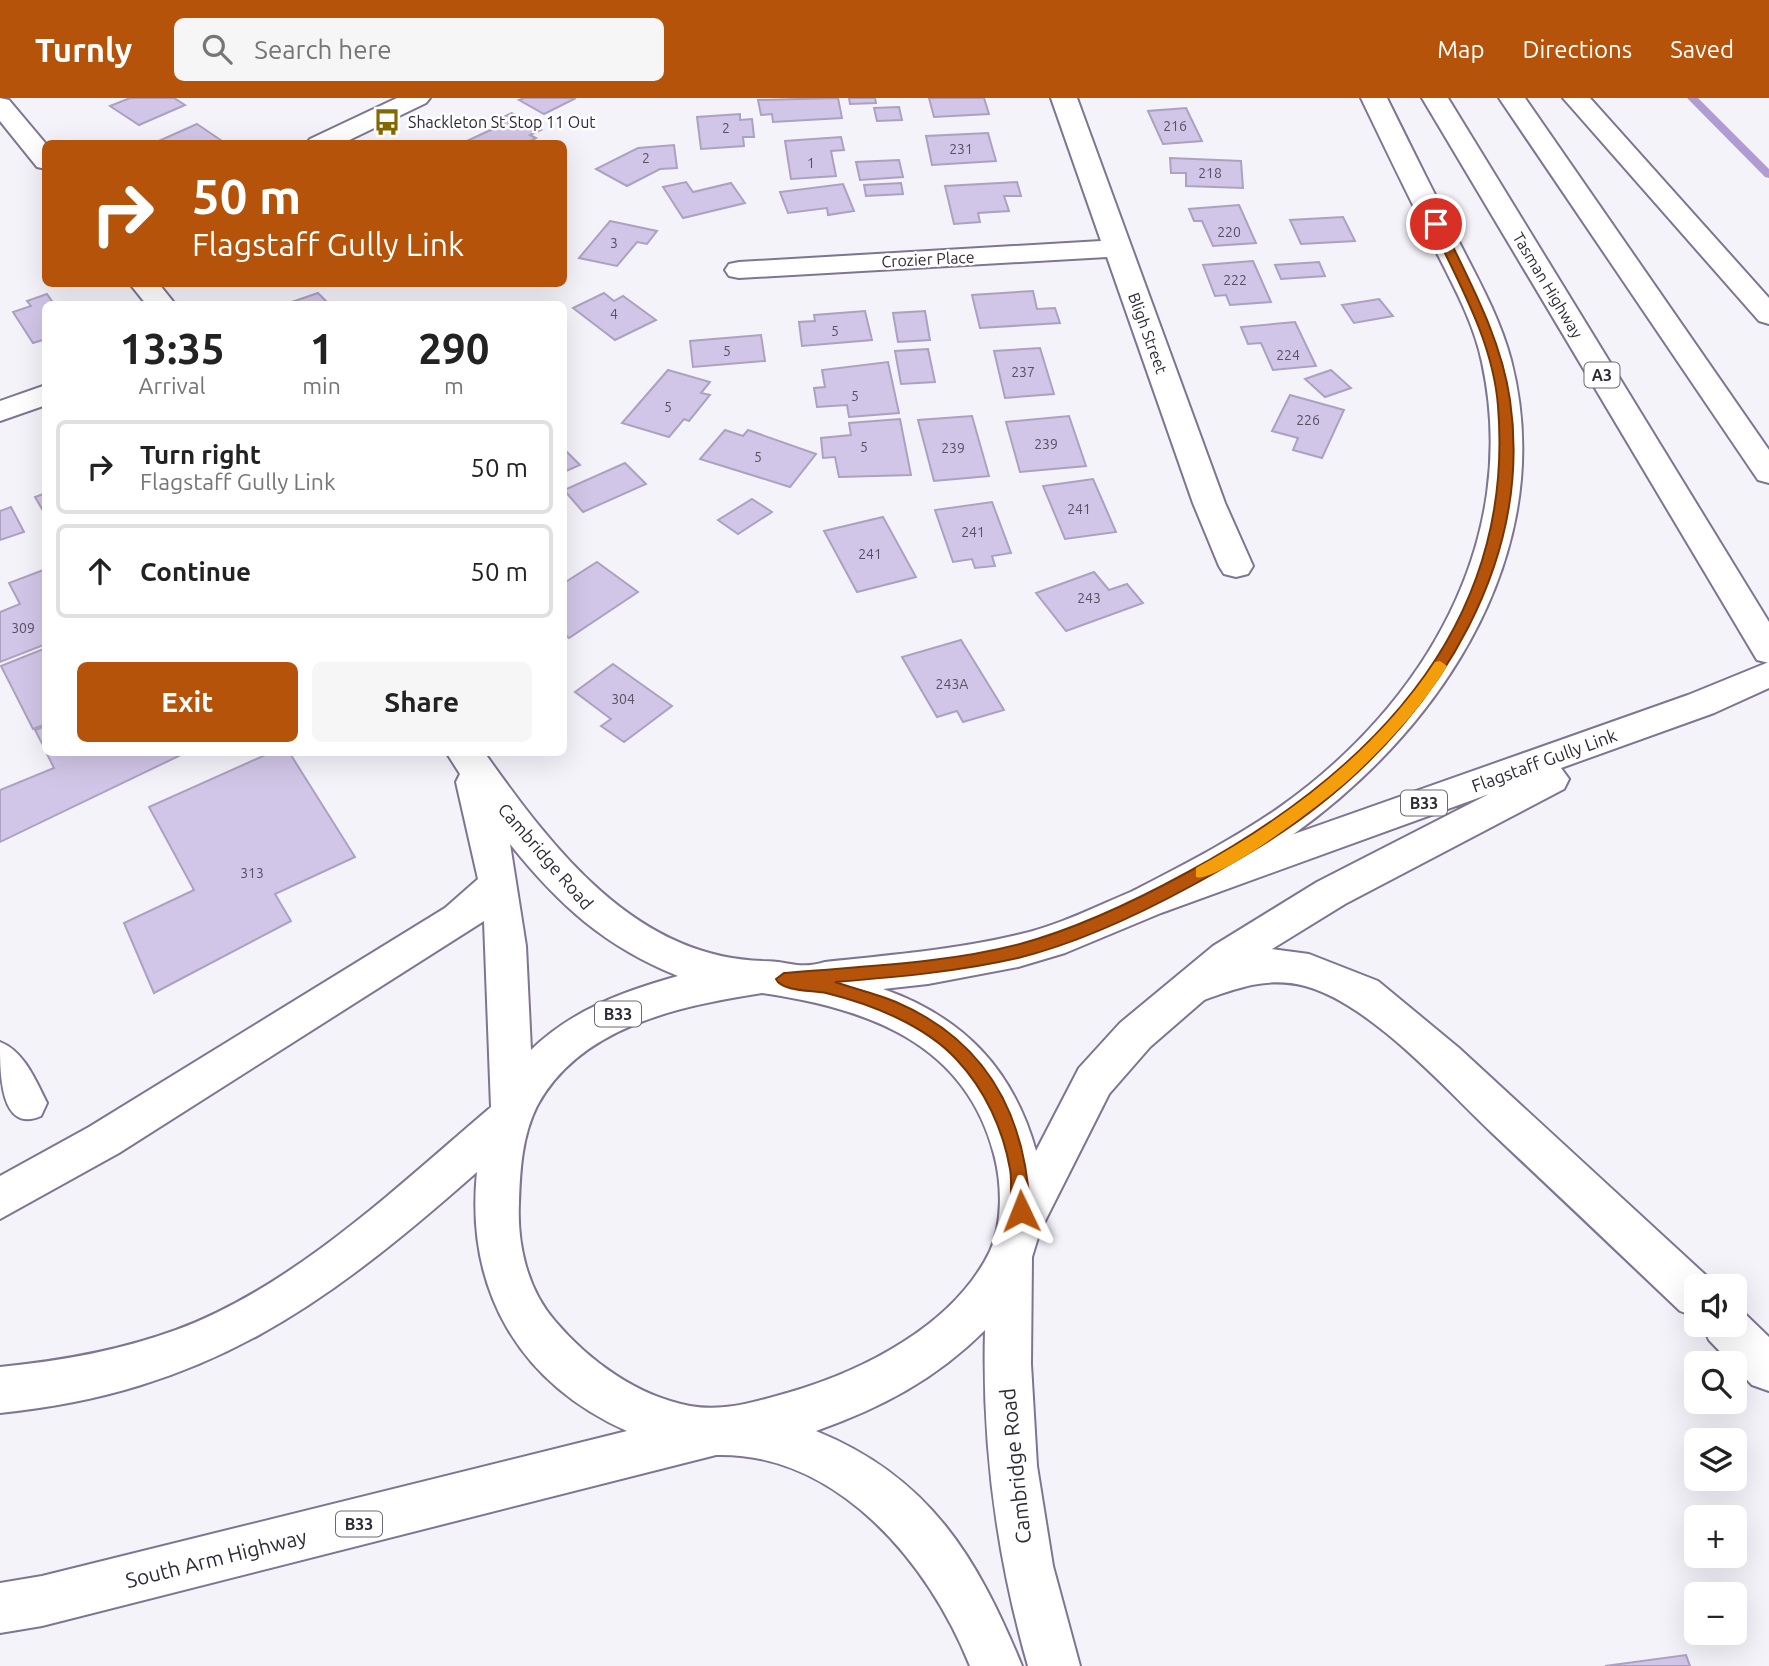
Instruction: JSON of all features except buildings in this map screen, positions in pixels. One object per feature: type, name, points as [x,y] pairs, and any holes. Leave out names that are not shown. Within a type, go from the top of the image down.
[{"type":"main road","points":[[328,140],[417,98]]},
{"type":"main road","name":"Bligh Street","points":[[1064,98],[1209,503],[1237,566]]},
{"type":"main road","points":[[1147,902],[1255,843],[1347,773],[1424,690],[1450,650],[1491,562],[1507,472],[1504,403],[1497,364],[1488,332],[1458,267],[1374,98]]},
{"type":"main road","name":"Tasman Highway","points":[[1435,98],[1769,651]]},
{"type":"main road","points":[[1512,98],[1769,473]]},
{"type":"main road","points":[[1576,98],[1769,315]]},
{"type":"main road","points":[[0,105],[42,156]]},
{"type":"main road","name":"Crozier Place","points":[[739,270],[1117,248]]},
{"type":"main road","points":[[147,287],[158,301]]},
{"type":"main road","points":[[0,412],[42,396]]},
{"type":"main road","name":"Flagstaff Gully Link","points":[[1016,1244],[1074,1114],[1094,1082],[1135,1035],[1227,957],[1331,894],[1701,704],[1769,674]]},
{"type":"main road","name":"Flagstaff Gully Link","points":[[773,978],[928,968],[1006,954],[1065,937],[1147,902],[1701,704]]},
{"type":"main road","name":"Cambridge Road","points":[[465,756],[481,801],[499,884],[506,951],[510,1116]]},
{"type":"main road","name":"Cambridge Road","points":[[467,756],[512,819],[597,914],[626,936],[665,956],[711,970],[825,986],[890,1007],[919,1022],[963,1055],[1004,1113],[1014,1142],[1021,1183],[1006,1384],[1011,1455],[1026,1562],[1054,1666]]},
{"type":"main road","points":[[0,1199],[104,1140],[459,919],[499,884]]},
{"type":"main road","points":[[1192,987],[1234,970],[1271,965],[1309,970],[1364,993],[1454,1069],[1684,1285]]},
{"type":"main road","name":"B33","points":[[0,1390],[71,1381],[138,1364],[237,1325],[285,1297],[351,1250],[510,1116],[530,1080],[553,1054],[598,1023],[638,1005],[691,989],[773,978]]},
{"type":"main road","points":[[0,1060],[26,1103]]},
{"type":"main road","points":[[510,1116],[500,1155],[495,1233],[505,1276],[523,1316],[550,1353],[588,1385],[641,1413],[678,1425],[758,1436],[822,1457],[864,1484],[904,1518],[959,1585],[976,1615],[996,1666]]},
{"type":"main road","name":"B33","points":[[722,1432],[852,1395],[893,1375],[954,1329],[985,1299],[1016,1244]]},
{"type":"main road","points":[[1737,1337],[1769,1369]]},
{"type":"main road","name":"South Arm Highway","points":[[0,1608],[42,1601],[404,1513],[722,1432]]},
{"type":"waterway","points":[[1692,98],[1769,175]]},
{"type":"slow traffic","points":[[1202,872],[1255,843],[1313,802],[1347,773],[1424,690],[1440,666]]},
{"type":"place","name":"Shackleton St Stop 11 Out","points":[[387,122]]},
{"type":"route","points":[[1021,1211],[1020,1170],[1004,1113],[963,1055],[919,1022],[890,1007],[825,986],[784,979],[851,976],[928,968],[1018,951],[1065,937],[1147,902],[1255,843],[1313,802],[1347,773],[1424,690],[1450,650],[1491,562],[1502,515],[1507,472],[1504,403],[1488,332],[1436,224]]}]
